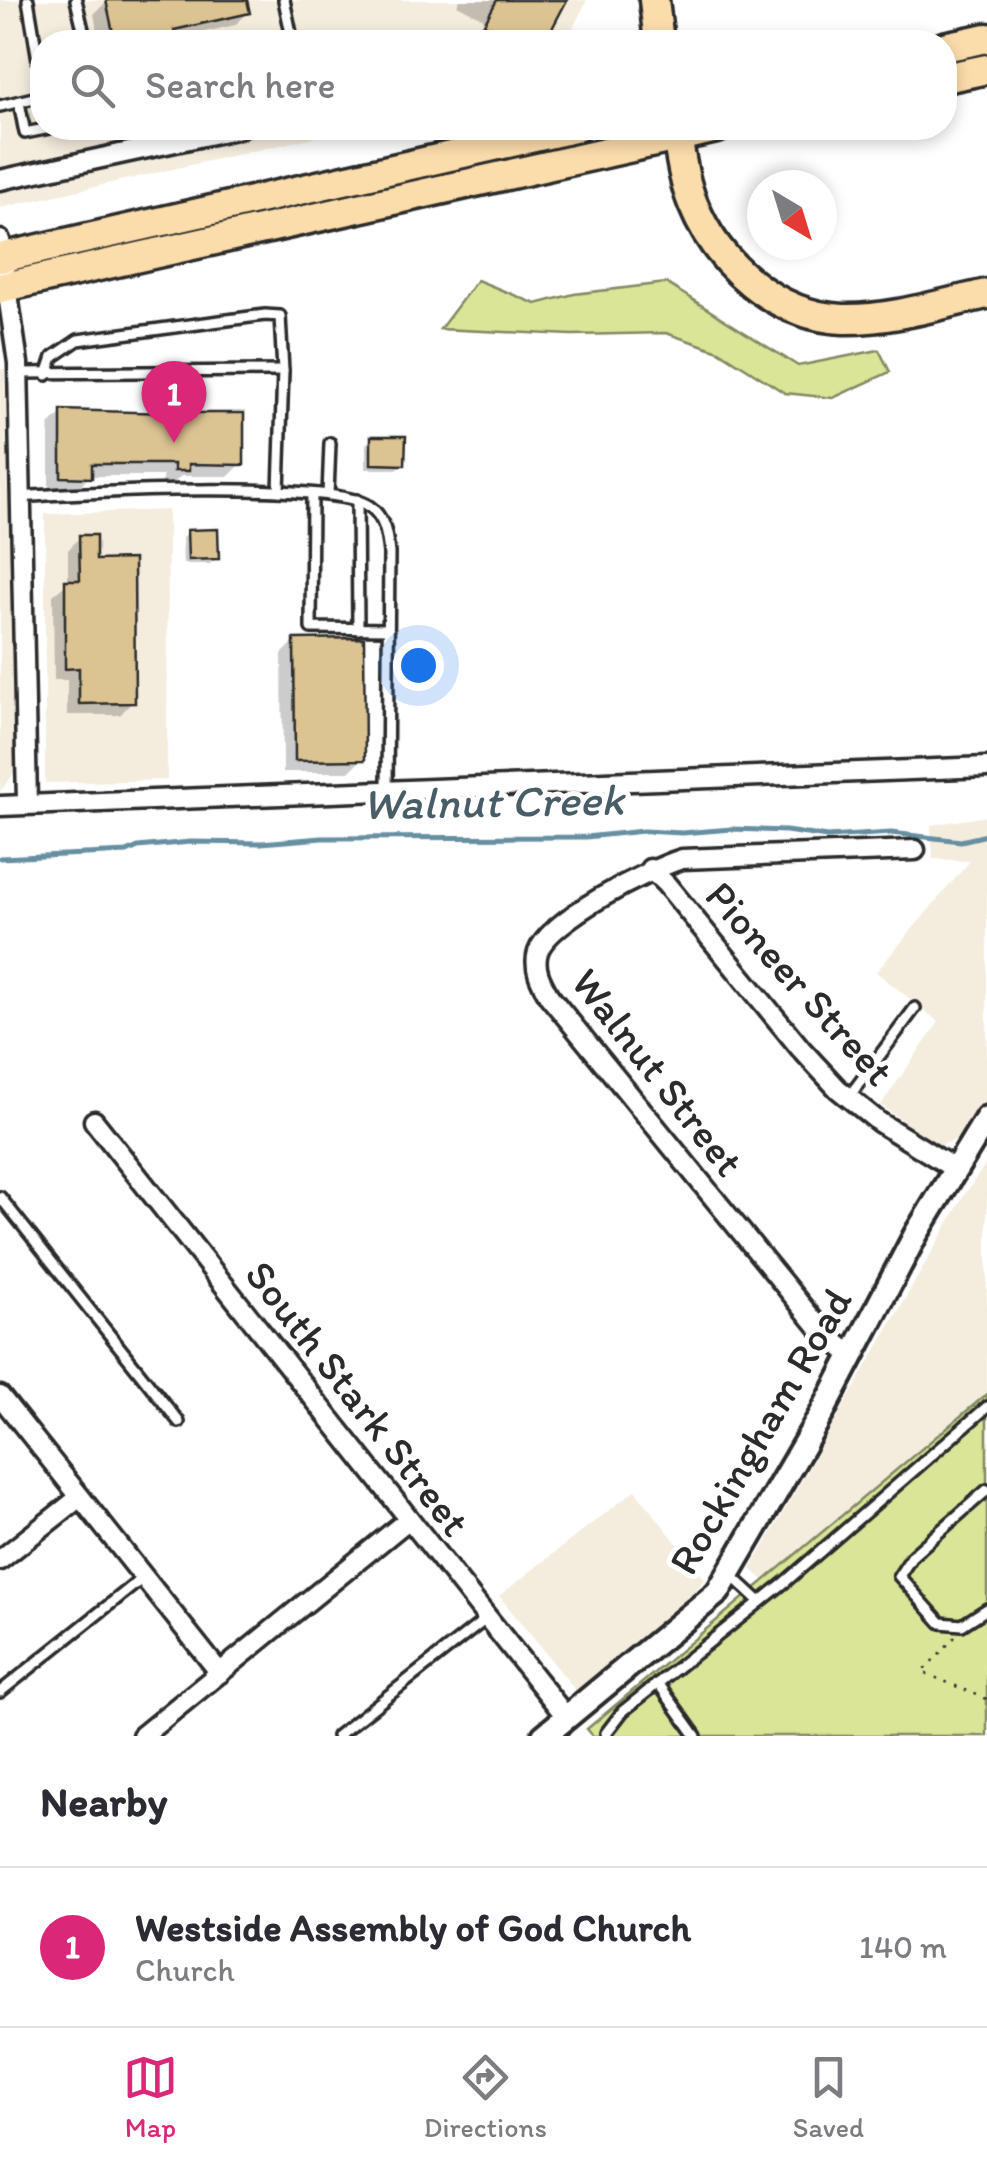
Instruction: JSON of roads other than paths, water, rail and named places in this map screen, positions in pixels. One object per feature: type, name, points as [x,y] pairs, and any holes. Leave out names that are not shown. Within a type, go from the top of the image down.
[{"type":"main road","points":[[654,0],[658,30]]},
{"type":"main road","points":[[957,44],[987,38]]},
{"type":"main road","points":[[957,75],[987,69]]},
{"type":"main road","points":[[1,252],[519,140]]},
{"type":"main road","points":[[4,287],[659,140]]},
{"type":"main road","points":[[678,140],[692,202],[704,228],[747,280],[774,300],[823,316],[870,318],[987,294]]},
{"type":"street","points":[[0,180],[185,140]]},
{"type":"street","points":[[1,252],[19,497],[27,803]]},
{"type":"street","points":[[0,806],[987,767]]},
{"type":"street","name":"Walnut Street","points":[[851,1355],[822,1331],[548,996],[537,974],[536,954],[544,940],[576,915],[650,869],[682,859],[915,850]]},
{"type":"street","name":"Pioneer Street","points":[[650,869],[801,1050],[848,1098],[954,1169]]},
{"type":"street","name":"Rockingham Road","points":[[544,1736],[718,1592],[954,1169],[987,1118]]},
{"type":"street","name":"South Stark Street","points":[[94,1121],[567,1718]]},
{"type":"street","points":[[0,1396],[220,1673]]},
{"type":"street","points":[[0,1560],[80,1497]]},
{"type":"street","points":[[142,1736],[409,1519]]},
{"type":"lane","points":[[28,0],[33,30]]},
{"type":"lane","points":[[76,0],[83,30]]},
{"type":"lane","points":[[284,0],[290,30]]},
{"type":"lane","points":[[0,106],[30,99]]},
{"type":"lane","points":[[20,102],[25,133],[30,132]]},
{"type":"lane","points":[[47,375],[52,357],[78,340],[280,316],[283,371],[279,492]]},
{"type":"lane","points":[[12,366],[47,375],[283,371]]},
{"type":"lane","points":[[328,495],[330,444]]},
{"type":"lane","points":[[19,497],[66,492],[279,492],[328,495],[357,500],[372,508],[387,534],[387,790]]},
{"type":"lane","points":[[312,494],[312,628],[388,629]]},
{"type":"lane","points":[[357,500],[358,629]]},
{"type":"lane","points":[[848,1098],[915,1008]]},
{"type":"lane","points":[[0,1197],[179,1422]]},
{"type":"lane","points":[[607,1736],[623,1712],[987,1407]]},
{"type":"lane","points":[[987,1490],[913,1555],[899,1576],[940,1623],[962,1625],[987,1608]]},
{"type":"lane","points":[[730,1574],[759,1601]]},
{"type":"lane","points":[[0,1692],[144,1577]]},
{"type":"lane","points":[[337,1736],[487,1618]]},
{"type":"lane","points":[[658,1684],[696,1736]]},
{"type":"waterway","name":"Walnut Creek","points":[[0,858],[127,852],[138,847],[190,842],[261,843],[322,838],[586,837],[732,829],[827,837],[891,833],[961,841],[987,835]]},
{"type":"place","name":"Westside Assembly of God Church","points":[[174,443]]}]
